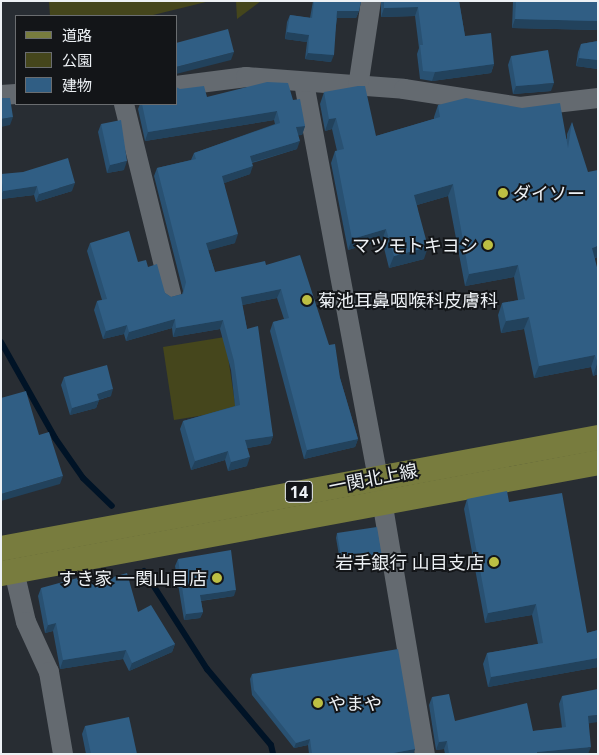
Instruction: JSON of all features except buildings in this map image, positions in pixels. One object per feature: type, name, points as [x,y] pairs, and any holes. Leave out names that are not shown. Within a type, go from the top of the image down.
[{"type":"main road","name":"一関北上線","points":[[8,572],[379,489],[598,437]]},
{"type":"main road","name":"一関北上線","points":[[1,548],[379,489],[598,462]]},
{"type":"street","points":[[358,87],[371,1]]},
{"type":"street","points":[[178,86],[246,77],[404,90],[520,108],[598,98]]},
{"type":"street","points":[[304,83],[379,489],[425,754]]},
{"type":"street","points":[[1,95],[15,94]]},
{"type":"street","points":[[124,105],[171,294]]},
{"type":"street","points":[[8,572],[26,622],[49,672],[63,754]]},
{"type":"green space","points":[[49,1],[210,1],[153,15],[50,15]]},
{"type":"green space","points":[[236,1],[261,1],[237,19]]},
{"type":"green space","points":[[225,337],[236,410],[174,420],[163,347]]},
{"type":"waterway","points":[[1,342],[55,438],[83,478],[112,506]]},
{"type":"waterway","points":[[144,571],[207,669],[271,745],[273,754]]},
{"type":"place","name":"ダイソー","points":[[503,193]]},
{"type":"place","name":"マツモトキヨシ","points":[[488,245]]},
{"type":"place","name":"菊池耳鼻咽喉科皮膚科","points":[[307,300]]},
{"type":"place","name":"岩手銀行 山目支店","points":[[494,562]]},
{"type":"place","name":"すき家 一関山目店","points":[[217,578]]},
{"type":"place","name":"やまや","points":[[318,703]]}]
